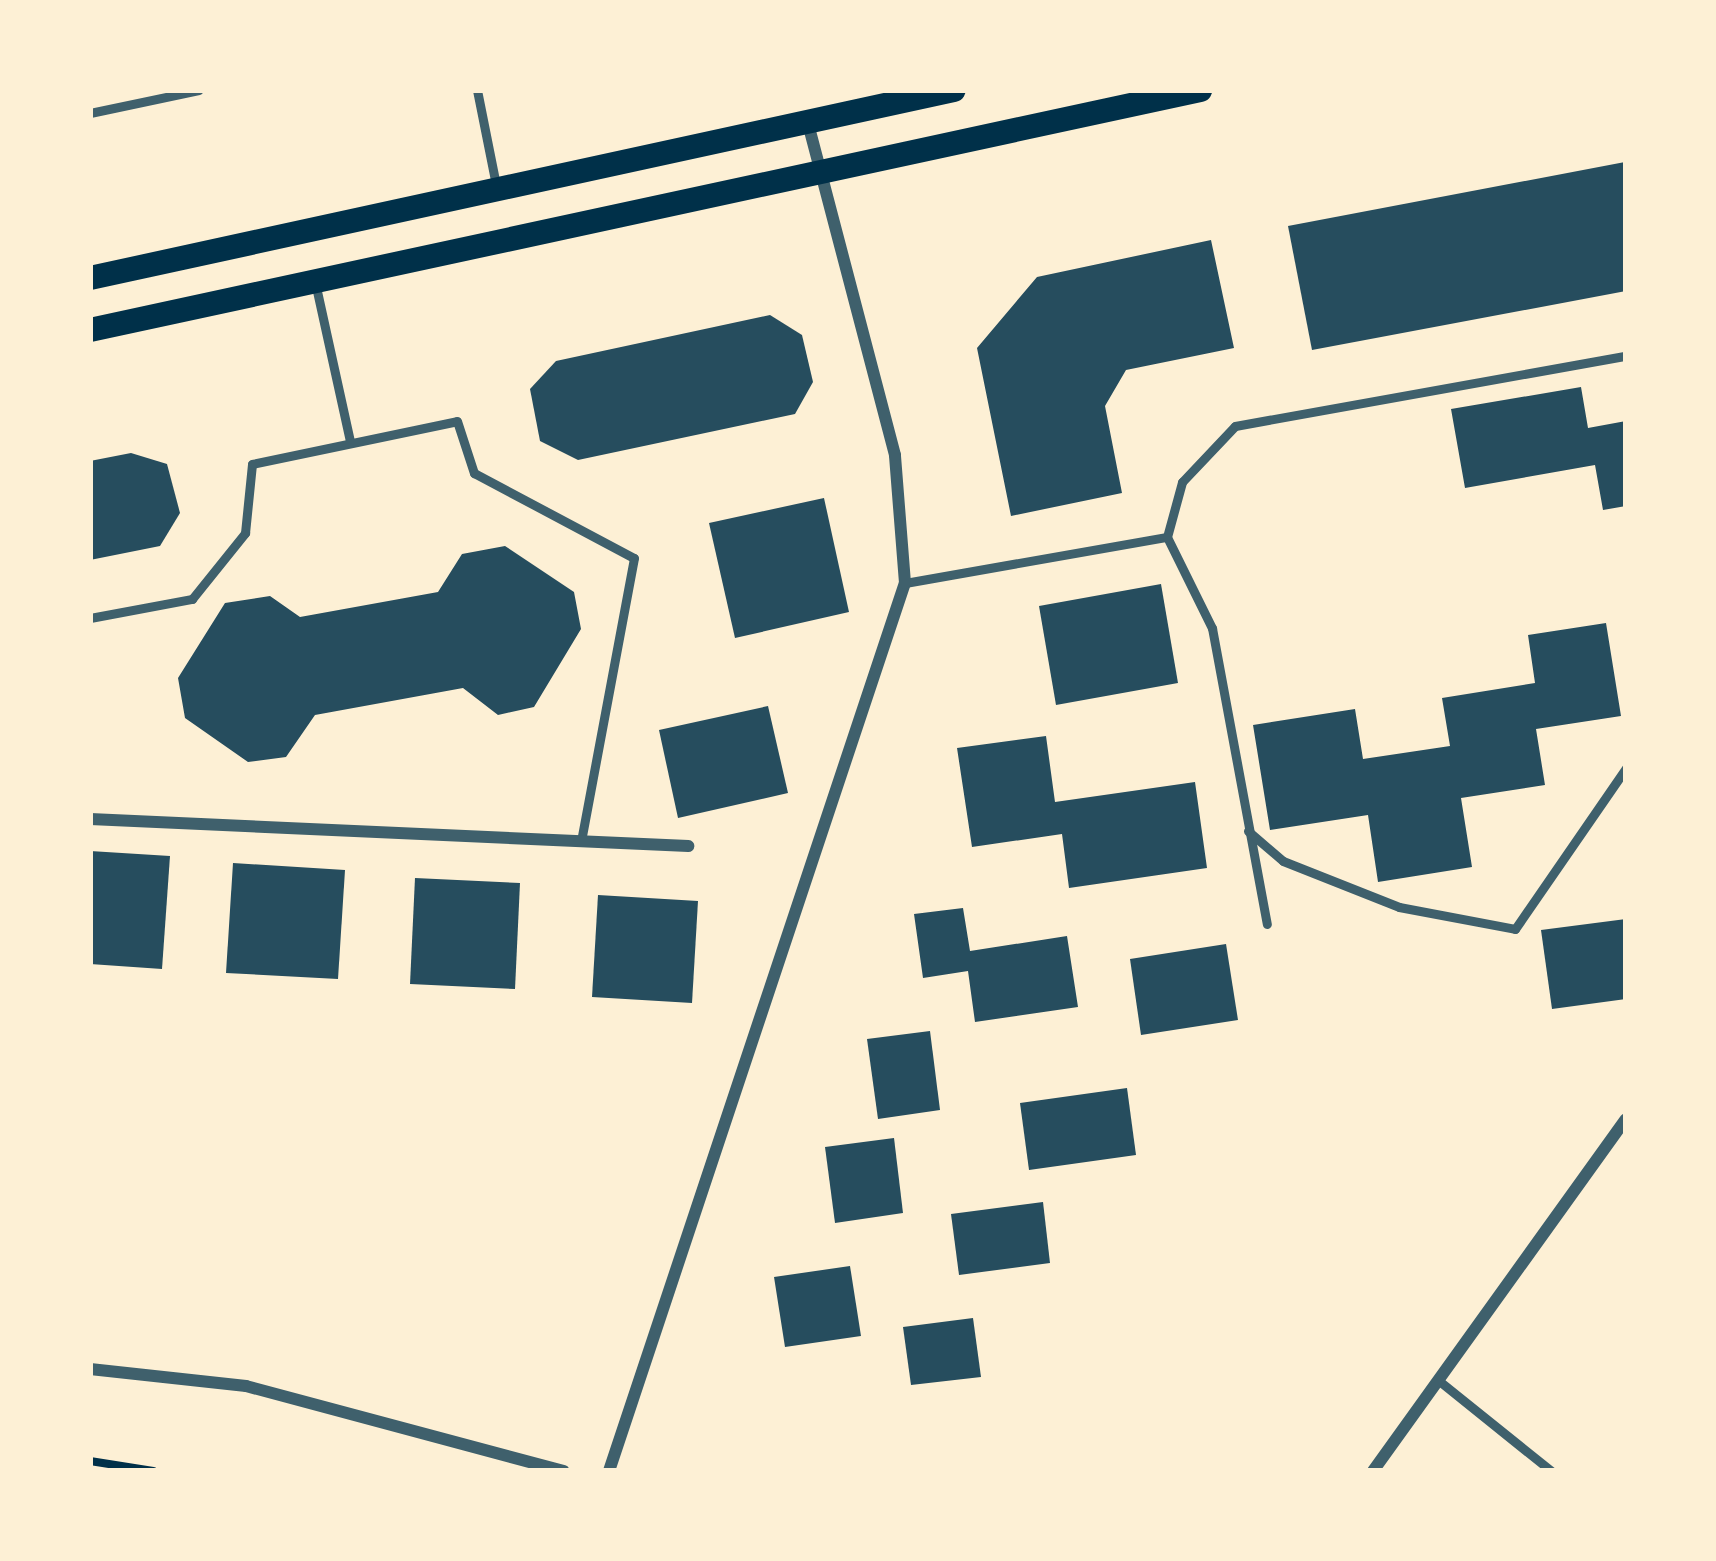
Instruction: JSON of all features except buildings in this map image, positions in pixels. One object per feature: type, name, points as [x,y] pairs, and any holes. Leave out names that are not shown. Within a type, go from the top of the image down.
[{"type":"main road","points":[[90,278],[954,90]]},
{"type":"main road","points":[[90,330],[1200,90]]},
{"type":"street","points":[[609,1471],[905,584],[896,455],[807,122]]},
{"type":"street","points":[[90,819],[688,846]]},
{"type":"street","points":[[1373,1471],[1626,1119]]},
{"type":"street","points":[[90,1369],[246,1387],[564,1471]]},
{"type":"lane","points":[[90,113],[199,90]]},
{"type":"lane","points":[[478,90],[497,188]]},
{"type":"lane","points":[[316,281],[350,441]]},
{"type":"lane","points":[[1267,924],[1212,628],[1167,537],[1182,482],[1235,426],[1626,356]]},
{"type":"lane","points":[[90,618],[192,599],[245,533],[252,464],[457,421],[474,473],[634,558],[581,841]]},
{"type":"lane","points":[[905,584],[1167,537]]},
{"type":"lane","points":[[1248,831],[1282,861],[1399,908],[1515,929],[1626,768]]},
{"type":"lane","points":[[1438,1380],[1551,1471]]},
{"type":"path","points":[[90,1461],[154,1471]]}]
